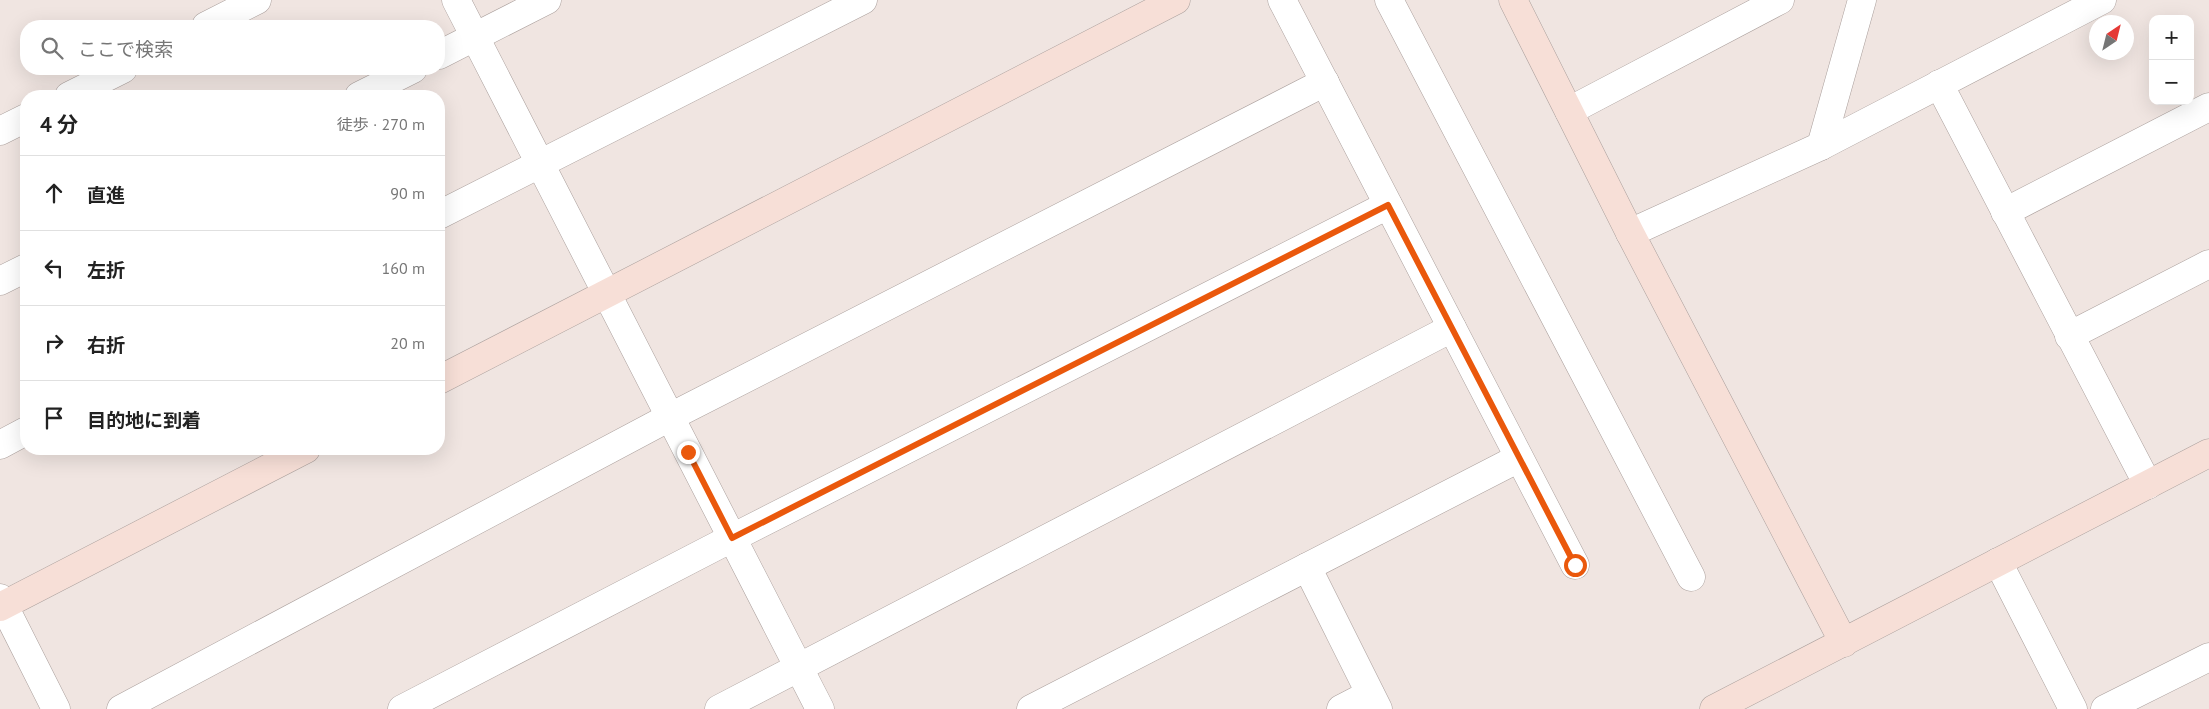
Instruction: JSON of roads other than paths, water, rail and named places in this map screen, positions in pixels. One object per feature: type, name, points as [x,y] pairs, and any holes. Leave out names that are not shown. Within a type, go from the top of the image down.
[{"type":"street","points":[[218,20],[257,0]]},
{"type":"street","points":[[456,0],[820,709]]},
{"type":"street","points":[[445,52],[547,0]]},
{"type":"street","points":[[445,212],[863,0]]},
{"type":"street","points":[[445,377],[1176,0]]},
{"type":"street","points":[[1282,0],[1575,565]]},
{"type":"street","points":[[1390,0],[1691,577]]},
{"type":"street","points":[[1513,0],[1630,233],[1844,642]]},
{"type":"street","points":[[1569,111],[1780,0]]},
{"type":"street","points":[[1821,146],[1862,0]]},
{"type":"street","points":[[1630,233],[1821,146],[2102,0]]},
{"type":"street","points":[[81,90],[111,75]]},
{"type":"street","points":[[372,90],[401,75]]},
{"type":"street","points":[[121,709],[670,417],[1325,82]]},
{"type":"street","points":[[1939,84],[2148,485]]},
{"type":"street","points":[[2005,212],[2209,106]]},
{"type":"street","points":[[0,131],[20,121]]},
{"type":"street","points":[[402,709],[732,538],[1388,205]]},
{"type":"street","points":[[2069,336],[2209,264]]},
{"type":"street","points":[[0,282],[20,271]]},
{"type":"street","points":[[719,709],[1452,328]]},
{"type":"street","points":[[0,445],[20,434]]},
{"type":"street","points":[[1714,709],[1749,701],[1844,642],[2209,453]]},
{"type":"street","points":[[56,709],[1,604],[294,455]]},
{"type":"street","points":[[1031,709],[1519,458]]},
{"type":"street","points":[[1998,562],[2073,709]]},
{"type":"street","points":[[1308,566],[1374,702],[1341,709]]},
{"type":"street","points":[[2105,709],[2209,657]]}]
